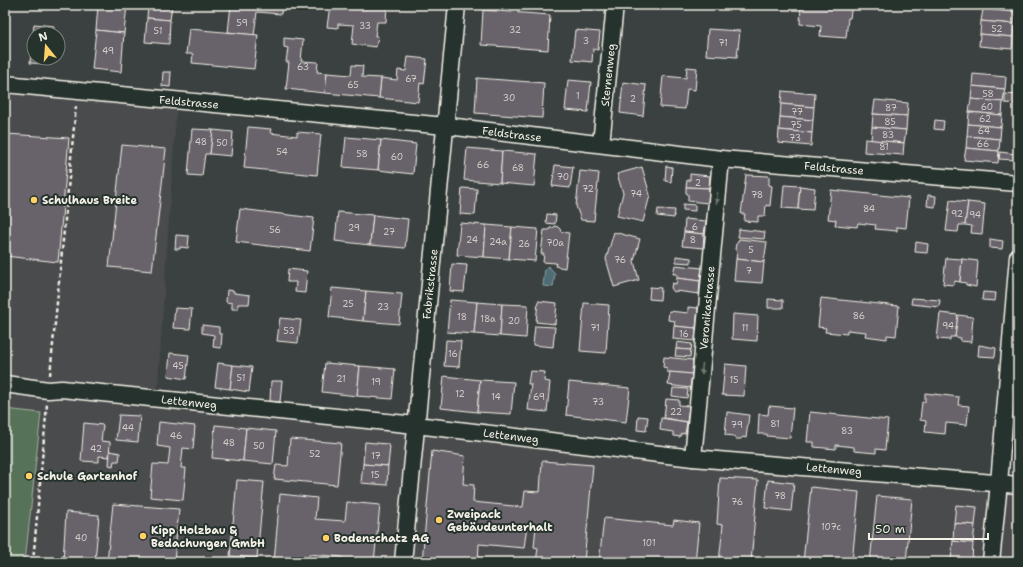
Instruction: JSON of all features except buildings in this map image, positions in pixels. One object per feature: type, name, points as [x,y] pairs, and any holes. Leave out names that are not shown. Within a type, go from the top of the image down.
[{"type":"street","name":"Fabrikstrasse","points":[[403,562],[457,5]]},
{"type":"street","name":"Sternenweg","points":[[601,144],[615,5]]},
{"type":"street","name":"Feldstrasse","points":[[5,84],[446,126],[721,159],[1018,183]]},
{"type":"street","name":"Veronikastrasse","points":[[694,458],[721,159]]},
{"type":"street","points":[[991,562],[1018,257]]},
{"type":"street","name":"Lettenweg","points":[[5,384],[48,390],[62,389],[416,425],[694,458],[1018,485]]},
{"type":"path","points":[[33,562],[77,91]]},
{"type":"shaded area","points":[[5,84],[177,101],[157,399],[1018,485],[1018,562],[5,562]]},
{"type":"green space","points":[[5,409],[41,413],[25,562],[5,562]]},
{"type":"water","points":[[548,266],[555,273],[553,287],[543,286],[545,269]]},
{"type":"place","name":"Schulhaus Breite","points":[[34,200]]},
{"type":"place","name":"Schule Gartenhof","points":[[29,476]]},
{"type":"place","name":"Zweipack Gebäudeunterhalt","points":[[439,520]]},
{"type":"place","name":"Kipp Holzbau & Bedachungen GmbH","points":[[143,536]]},
{"type":"place","name":"Bodenschatz AG","points":[[326,538]]}]
